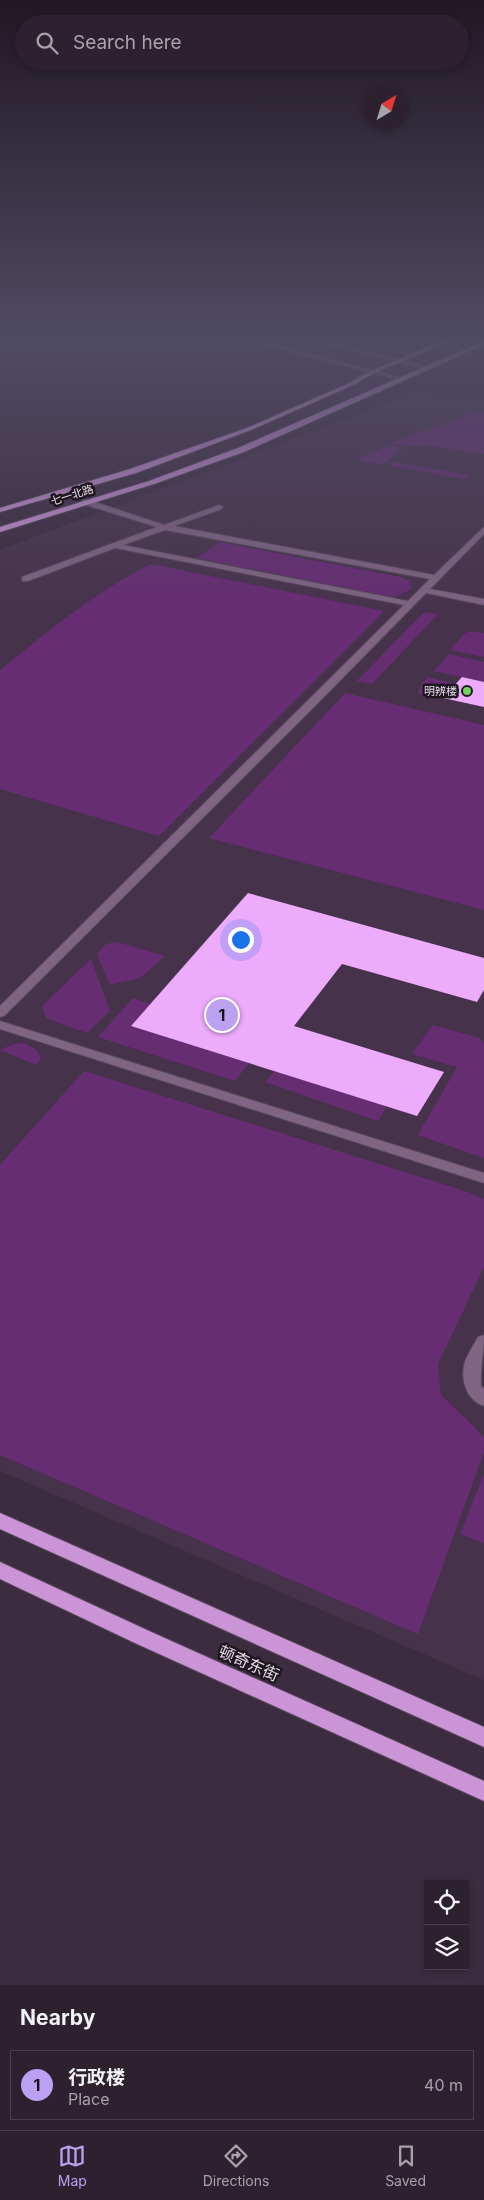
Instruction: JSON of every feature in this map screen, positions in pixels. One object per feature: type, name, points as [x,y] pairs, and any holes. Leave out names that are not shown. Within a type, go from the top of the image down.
[{"type":"main road","name":"七一北路","points":[[0,510],[133,471],[247,430]]},
{"type":"main road","name":"七一北路","points":[[0,530],[239,451],[292,430]]},
{"type":"main road","name":"顿奇东街","points":[[0,1521],[484,1737]]},
{"type":"main road","name":"顿奇东街","points":[[0,1570],[142,1637],[484,1791]]},
{"type":"street","points":[[86,502],[164,527],[436,578]]},
{"type":"street","points":[[25,579],[219,506]]},
{"type":"street","points":[[0,1014],[310,706],[484,529]]},
{"type":"street","points":[[115,546],[410,604]]},
{"type":"street","points":[[424,590],[484,602]]},
{"type":"street","points":[[0,1025],[484,1178]]},
{"type":"street","points":[[484,1341],[472,1365],[473,1388],[484,1399]]},
{"type":"shaded area","points":[[318,430],[484,430],[484,1680],[0,1471],[0,550]]},
{"type":"shaded area","points":[[428,430],[484,430],[484,454],[426,445],[423,447],[390,444]]},
{"type":"shaded area","points":[[388,446],[402,448],[383,465],[363,461],[359,458]]},
{"type":"shaded area","points":[[395,462],[469,475],[465,479],[390,466]]},
{"type":"shaded area","points":[[219,542],[400,577],[410,581],[411,589],[398,596],[388,596],[197,558]]},
{"type":"shaded area","points":[[151,564],[384,611],[159,836],[0,789],[0,670],[91,600]]},
{"type":"shaded area","points":[[424,612],[438,614],[372,684],[357,681]]},
{"type":"shaded area","points":[[471,631],[484,633],[484,657],[450,650],[465,633]]},
{"type":"shaded area","points":[[449,654],[484,662],[484,682],[434,671]]},
{"type":"shaded area","points":[[428,677],[456,684],[443,698],[418,694],[421,685]]},
{"type":"shaded area","points":[[345,693],[484,725],[484,910],[209,838]]},
{"type":"shaded area","points":[[117,942],[165,956],[140,978],[110,985],[97,954],[106,944]]},
{"type":"shaded area","points":[[91,959],[110,1011],[87,1033],[46,1018],[42,1006]]},
{"type":"shaded area","points":[[133,998],[150,1004],[131,1026],[249,1063],[235,1081],[98,1037]]},
{"type":"shaded area","points":[[433,1025],[480,1038],[484,1043],[484,1158],[418,1135],[457,1067],[412,1054]]},
{"type":"shaded area","points":[[24,1043],[37,1050],[41,1059],[36,1065],[0,1050],[14,1044]]},
{"type":"shaded area","points":[[84,1071],[468,1192],[484,1199],[484,1267],[438,1364],[441,1395],[484,1437],[484,1452],[418,1634],[0,1455],[0,1165]]},
{"type":"shaded area","points":[[275,1071],[387,1106],[378,1121],[265,1082]]},
{"type":"shaded area","points":[[484,1474],[484,1543],[460,1534]]},
{"type":"building","name":"明辨楼","points":[[462,677],[484,682],[484,707],[443,698]]},
{"type":"building","points":[[248,893],[484,958],[484,990],[477,1002],[342,964],[294,1026],[444,1072],[417,1116],[131,1026]]},
{"type":"place","name":"明辨楼","points":[[467,691]]},
{"type":"place","name":"行政楼","points":[[222,1015]]}]
